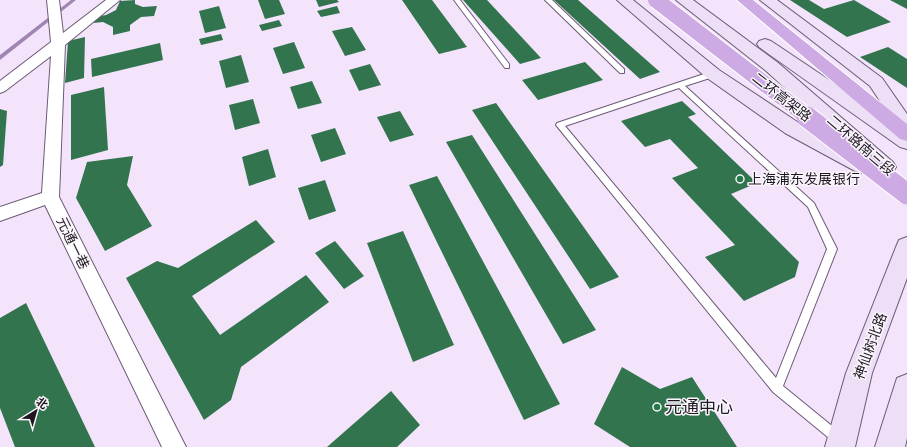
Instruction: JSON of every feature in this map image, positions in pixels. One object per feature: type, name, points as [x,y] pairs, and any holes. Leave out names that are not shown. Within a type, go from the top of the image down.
[{"type":"highway","name":"二环高架路","points":[[656,0],[907,192]]},
{"type":"highway","points":[[744,0],[907,134]]},
{"type":"main road","points":[[624,0],[713,74],[792,128],[907,192]]},
{"type":"main road","name":"二环路南三段","points":[[683,0],[771,66],[907,185]]},
{"type":"main road","name":"二环路南三段","points":[[707,0],[781,56],[907,142]]},
{"type":"main road","points":[[767,0],[876,82],[907,128]]},
{"type":"main road","name":"神仙树北路","points":[[841,444],[859,373],[907,247]]},
{"type":"main road","points":[[890,447],[907,388]]},
{"type":"street","points":[[0,88],[114,0]]},
{"type":"street","name":"元通一巷","points":[[54,10],[58,44],[50,197],[174,447]]},
{"type":"street","points":[[0,214],[50,197]]},
{"type":"lane","points":[[457,0],[507,66]]},
{"type":"lane","points":[[548,0],[622,71]]},
{"type":"lane","points":[[713,74],[560,124],[777,388],[841,444]]},
{"type":"lane","points":[[680,85],[811,205],[832,249],[777,388]]},
{"type":"building","points":[[135,0],[135,4],[143,7],[157,6],[154,16],[141,17],[130,25],[130,31],[113,35],[113,27],[103,22],[93,23],[95,17],[106,15],[116,10],[120,1]]},
{"type":"building","points":[[258,0],[279,0],[285,14],[265,19]]},
{"type":"building","points":[[316,0],[337,0],[339,2],[319,7]]},
{"type":"building","points":[[402,0],[432,0],[467,47],[439,54]]},
{"type":"building","points":[[463,0],[487,0],[541,58],[520,64]]},
{"type":"building","points":[[554,0],[578,0],[660,72],[640,79]]},
{"type":"building","points":[[790,0],[809,0],[824,9],[854,0],[891,22],[847,37]]},
{"type":"building","points":[[890,0],[907,0],[907,9]]},
{"type":"building","points":[[219,6],[226,28],[205,33],[199,11]]},
{"type":"building","points":[[337,6],[340,13],[321,17],[317,11]]},
{"type":"building","points":[[279,20],[282,26],[262,31],[259,25]]},
{"type":"building","points":[[352,27],[366,50],[345,56],[332,31]]},
{"type":"building","points":[[221,34],[223,40],[201,45],[199,39]]},
{"type":"building","points":[[85,37],[84,78],[65,83],[68,41]]},
{"type":"building","points":[[294,42],[305,68],[283,74],[273,48]]},
{"type":"building","points":[[160,43],[163,60],[92,77],[91,59]]},
{"type":"building","points":[[888,47],[907,59],[907,88],[860,57]]},
{"type":"building","points":[[241,55],[249,82],[226,88],[219,61]]},
{"type":"building","points":[[585,62],[603,80],[538,100],[522,80]]},
{"type":"building","points":[[370,64],[381,85],[359,91],[349,70]]},
{"type":"building","points":[[312,81],[322,103],[298,109],[290,87]]},
{"type":"building","points":[[104,87],[108,150],[71,160],[71,95]]},
{"type":"building","points":[[253,99],[260,123],[235,130],[229,105]]},
{"type":"building","points":[[682,101],[696,114],[688,117],[757,183],[731,194],[799,262],[795,277],[744,301],[705,257],[735,245],[672,178],[698,168],[670,139],[645,147],[621,121]]},
{"type":"building","points":[[496,103],[619,277],[590,289],[472,110]]},
{"type":"building","points":[[0,109],[7,111],[3,165],[0,167]]},
{"type":"building","points":[[400,111],[414,135],[390,142],[377,117]]},
{"type":"building","points":[[335,128],[346,154],[321,162],[311,135]]},
{"type":"building","points":[[472,135],[596,330],[563,344],[446,142]]},
{"type":"building","points":[[268,149],[276,177],[249,186],[242,157]]},
{"type":"building","points":[[133,156],[127,185],[152,226],[105,251],[76,198],[87,162]]},
{"type":"building","points":[[437,176],[560,404],[524,420],[409,185]]},
{"type":"building","points":[[325,180],[336,211],[309,220],[298,188]]},
{"type":"building","points":[[256,220],[275,242],[192,296],[220,335],[306,275],[329,302],[241,367],[231,400],[204,420],[126,278],[157,261],[178,268]]},
{"type":"building","points":[[403,231],[454,345],[413,362],[367,243]]},
{"type":"building","points":[[335,241],[364,276],[344,289],[315,253]]},
{"type":"building","points":[[26,303],[95,447],[15,447],[0,408],[0,318]]},
{"type":"building","name":"元通中心","points":[[622,367],[660,389],[692,377],[737,447],[630,447],[594,424]]},
{"type":"building","points":[[391,391],[420,425],[397,447],[327,447]]},
{"type":"waterway","points":[[0,58],[74,0]]},
{"type":"place","name":"上海浦东发展银行","points":[[740,179]]},
{"type":"place","name":"元通中心","points":[[657,407]]}]
